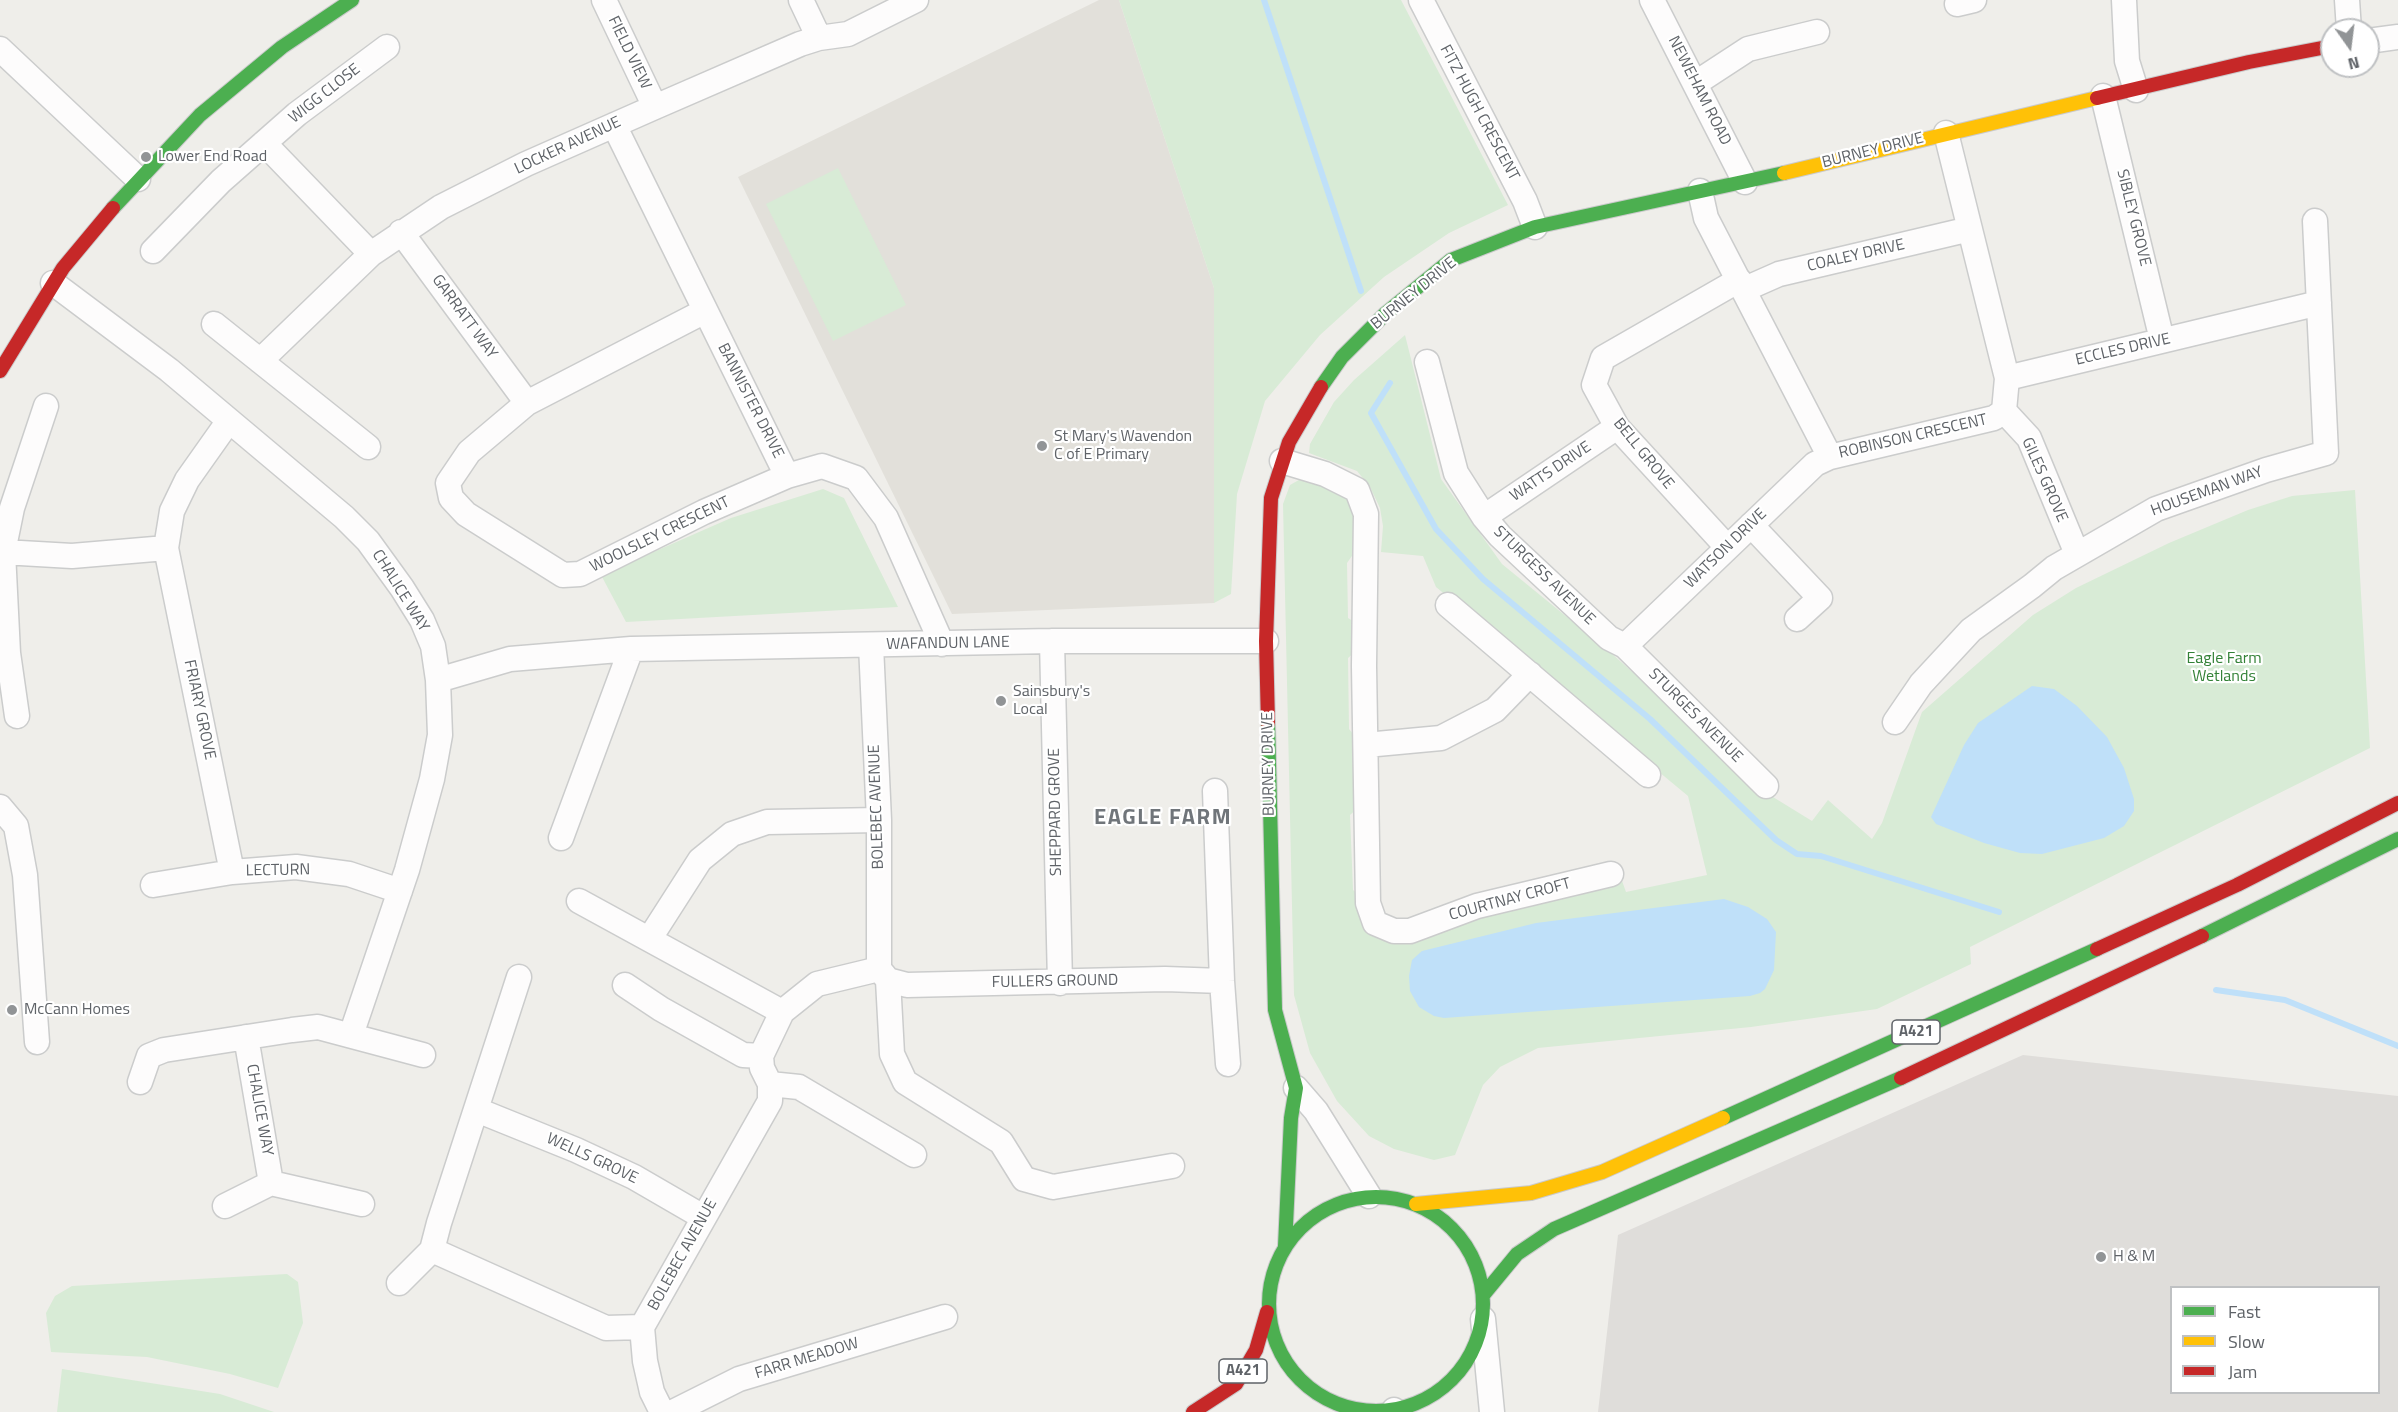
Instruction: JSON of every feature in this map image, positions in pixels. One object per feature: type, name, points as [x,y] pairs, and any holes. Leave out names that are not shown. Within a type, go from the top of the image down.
[{"type":"main road","points":[[0,371],[53,283],[90,234],[138,179],[200,115],[282,47],[352,0]]},
{"type":"main road","name":"BURNEY DRIVE","points":[[1296,1088],[1275,1010],[1266,641],[1271,498],[1289,442],[1311,401],[1342,357],[1385,314],[1451,260],[1535,227],[1745,182],[2249,62],[2320,48]]},
{"type":"main road","name":"A421","points":[[1416,1204],[1531,1193],[1602,1172],[1838,1068],[2236,885],[2398,803]]},
{"type":"main road","name":"A421","points":[[1484,1294],[1517,1254],[1554,1229],[1846,1104],[2267,905],[2398,839]]},
{"type":"main road","points":[[1285,1246],[1292,1118],[1296,1088]]},
{"type":"main road","points":[[1369,1196],[1393,1197],[1416,1204],[1442,1218],[1462,1239],[1477,1265],[1484,1294],[1483,1319],[1473,1352],[1454,1379],[1426,1400],[1395,1411],[1367,1412],[1343,1407],[1314,1392],[1290,1370],[1274,1342],[1268,1311],[1271,1277],[1285,1246],[1307,1221],[1317,1215],[1336,1204],[1369,1196]]},
{"type":"main road","name":"A421","points":[[1193,1412],[1236,1384],[1256,1350],[1268,1311]]},
{"type":"street","name":"FIELD VIEW","points":[[604,0],[655,106]]},
{"type":"street","points":[[801,0],[819,38]]},
{"type":"street","name":"LOCKER AVENUE","points":[[260,361],[371,254],[441,207],[526,164],[655,106],[819,38],[848,34],[916,0]]},
{"type":"street","name":"FITZ HUGH CRESCENT","points":[[1420,0],[1525,201],[1535,227]]},
{"type":"street","name":"NEWEHAM ROAD","points":[[1652,0],[1745,182]]},
{"type":"street","points":[[2124,0],[2127,61],[2136,90]]},
{"type":"street","points":[[2347,0],[2348,18]]},
{"type":"street","points":[[1696,83],[1748,49],[1817,32]]},
{"type":"street","points":[[2380,39],[2398,37]]},
{"type":"street","name":"WIGG CLOSE","points":[[153,251],[221,181],[297,114],[387,47]]},
{"type":"street","points":[[0,49],[138,179]]},
{"type":"street","name":"SIBLEY GROVE","points":[[2103,96],[2162,340]]},
{"type":"street","name":"BANNISTER DRIVE","points":[[614,125],[787,476],[822,466],[856,478],[886,518],[942,644]]},
{"type":"street","name":"ROBINSON CRESCENT","points":[[1700,191],[1706,218],[1830,457],[1994,418],[2004,411],[2007,378],[1946,133]]},
{"type":"street","points":[[264,143],[371,254]]},
{"type":"street","name":"HOUSEMAN WAY","points":[[1895,722],[1921,684],[1971,630],[2054,568],[2156,509],[2266,470],[2326,453],[2315,221]]},
{"type":"street","name":"COALEY DRIVE","points":[[1742,285],[1779,274],[1970,229]]},
{"type":"street","name":"GARRATT WAY","points":[[401,232],[526,403]]},
{"type":"street","name":"CHALICE WAY","points":[[53,283],[169,370],[228,422],[344,517],[368,541],[422,620],[433,646],[438,680],[440,735],[432,779],[400,891],[351,1035]]},
{"type":"street","name":"BELL GROVE","points":[[1727,547],[1617,427],[1594,385],[1604,358],[1742,285]]},
{"type":"street","name":"ECCLES DRIVE","points":[[2007,378],[2319,303]]},
{"type":"street","name":"WOOLSLEY CRESCENT","points":[[705,311],[526,403],[469,452],[447,483],[451,498],[466,514],[562,575],[580,574],[704,512],[787,476]]},
{"type":"street","points":[[214,324],[368,447]]},
{"type":"street","name":"STURGESS AVENUE","points":[[1427,362],[1456,473],[1484,517],[1500,536],[1608,638],[1625,646]]},
{"type":"street","points":[[17,716],[8,653],[3,552],[12,508],[46,406]]},
{"type":"street","name":"GILES GROVE","points":[[2004,411],[2029,438],[2077,554]]},
{"type":"street","name":"FRIARY GROVE","points":[[228,422],[187,480],[172,511],[166,548],[232,872]]},
{"type":"street","name":"WATTS DRIVE","points":[[1484,517],[1617,427]]},
{"type":"street","name":"WATSON DRIVE","points":[[1625,646],[1815,464],[1830,457]]},
{"type":"street","name":"COURTNAY CROFT","points":[[1282,461],[1325,474],[1357,490],[1366,514],[1364,666],[1368,903],[1375,923],[1395,931],[1410,931],[1477,906],[1611,874]]},
{"type":"street","points":[[1751,525],[1820,598],[1797,619]]},
{"type":"street","points":[[3,552],[72,556],[166,548]]},
{"type":"street","points":[[1448,605],[1648,775]]},
{"type":"street","name":"WAFANDUN LANE","points":[[438,680],[510,659],[631,649],[1053,641],[1266,641]]},
{"type":"street","name":"SHEPPARD GROVE","points":[[1053,641],[1060,983]]},
{"type":"street","name":"BOLEBEC AVENUE","points":[[871,645],[883,975]]},
{"type":"street","name":"STURGES AVENUE","points":[[1625,646],[1766,786]]},
{"type":"street","points":[[561,838],[631,649]]},
{"type":"street","points":[[1366,745],[1441,738],[1495,711],[1530,674]]},
{"type":"street","points":[[1215,791],[1222,981],[1228,1064]]},
{"type":"street","points":[[0,807],[16,826],[25,875],[37,1042]]},
{"type":"street","points":[[650,938],[700,860],[732,834],[767,822],[879,820]]},
{"type":"street","name":"LECTURN","points":[[153,885],[232,872],[296,867],[349,874],[400,891]]},
{"type":"street","points":[[579,901],[782,1012]]},
{"type":"street","points":[[914,1155],[799,1087],[770,1084],[762,1068],[761,1056],[782,1012],[817,984],[883,975],[892,1054],[905,1082],[1001,1142],[1024,1179],[1053,1187],[1172,1166]]},
{"type":"street","name":"FULLERS GROUND","points":[[883,975],[907,985],[1165,979],[1222,981]]},
{"type":"street","points":[[399,1283],[432,1250],[519,977]]},
{"type":"street","points":[[625,985],[661,1009],[743,1055],[761,1056]]},
{"type":"street","points":[[140,1082],[149,1056],[164,1050],[318,1028],[423,1055]]},
{"type":"street","name":"CHALICE WAY","points":[[246,1037],[271,1183]]},
{"type":"street","name":"BOLEBEC AVENUE","points":[[432,1250],[606,1328],[642,1327],[770,1101],[770,1084]]},
{"type":"street","points":[[1296,1088],[1316,1111],[1369,1196]]},
{"type":"street","name":"WELLS GROVE","points":[[477,1110],[576,1150],[634,1177],[703,1217]]},
{"type":"street","points":[[225,1206],[271,1183],[362,1204]]},
{"type":"street","name":"FARR MEADOW","points":[[673,1412],[739,1379],[945,1317]]},
{"type":"street","points":[[1483,1319],[1492,1412]]},
{"type":"street","points":[[642,1327],[645,1361],[652,1392],[662,1412]]},
{"type":"shaded area","name":"St Mary's Wavendon C of E Primary","points":[[1099,0],[1119,0],[1214,288],[1214,603],[952,614],[738,177]]},
{"type":"shaded area","name":"H & M","points":[[2023,1055],[2398,1096],[2398,1412],[1598,1412],[1618,1235]]},
{"type":"green space","points":[[1119,0],[1401,0],[1508,205],[1449,233],[1384,277],[1320,335],[1265,401],[1237,494],[1231,594],[1214,603],[1214,288]]},
{"type":"green space","points":[[838,168],[906,305],[833,341],[766,204]]},
{"type":"green space","name":"Eagle Farm Wetlands","points":[[1405,335],[1441,479],[1502,564],[1611,653],[1773,797],[1812,821],[1828,800],[1872,839],[1882,823],[1922,712],[2033,615],[2076,588],[2169,543],[2248,510],[2292,496],[2355,490],[2370,748],[1970,947],[1971,964],[1877,1009],[1751,1027],[1538,1048],[1500,1067],[1483,1085],[1455,1155],[1434,1160],[1394,1149],[1369,1136],[1337,1101],[1310,1053],[1294,995],[1283,504],[1290,485],[1306,476],[1351,498],[1359,522],[1354,553],[1347,563],[1348,618],[1356,623],[1355,652],[1348,658],[1349,729],[1360,742],[1359,807],[1350,815],[1353,890],[1362,897],[1367,932],[1389,922],[1405,921],[1616,864],[1626,892],[1707,875],[1688,796],[1436,587],[1423,556],[1381,552],[1383,526],[1380,508],[1370,487],[1357,471],[1309,453],[1310,444],[1334,402],[1354,380]]},
{"type":"green space","points":[[823,489],[844,498],[898,607],[626,622],[601,575],[731,518]]},
{"type":"green space","points":[[287,1274],[298,1282],[303,1323],[278,1388],[230,1374],[147,1357],[51,1352],[46,1313],[55,1296],[72,1286]]},
{"type":"green space","points":[[62,1369],[220,1394],[274,1412],[57,1412]]},
{"type":"water","points":[[2032,686],[2054,689],[2077,706],[2107,737],[2124,768],[2134,799],[2134,811],[2124,826],[2104,838],[2042,854],[2020,853],[1984,843],[1936,824],[1931,817],[1964,745],[1978,723]]},
{"type":"water","points":[[1724,899],[1748,907],[1767,919],[1776,932],[1774,970],[1765,989],[1760,993],[1750,996],[1444,1018],[1434,1016],[1419,1007],[1410,991],[1409,976],[1412,960],[1422,951],[1536,923]]},
{"type":"waterway","points":[[1264,0],[1361,291]]},
{"type":"waterway","points":[[1390,383],[1371,413],[1436,529],[1483,579],[1650,719],[1776,840],[1797,854],[1821,856],[1999,912]]},
{"type":"waterway","points":[[2216,990],[2285,1000],[2398,1046]]},
{"type":"traffic: fast","points":[[113,208],[200,115],[282,47],[352,0]]},
{"type":"traffic: fast","points":[[1321,387],[1342,357],[1385,314],[1451,260],[1535,227],[1784,173]]},
{"type":"traffic: fast","points":[[1268,723],[1275,1010],[1296,1088],[1291,1118],[1285,1246]]},
{"type":"traffic: fast","points":[[2202,936],[2398,839]]},
{"type":"traffic: fast","points":[[1723,1118],[2097,949]]},
{"type":"traffic: fast","points":[[1484,1294],[1517,1254],[1554,1229],[1901,1078]]},
{"type":"traffic: fast","points":[[1365,1197],[1387,1197],[1407,1201],[1427,1209],[1452,1228],[1471,1253],[1479,1273],[1483,1304],[1479,1335],[1471,1355],[1452,1380],[1427,1399],[1407,1407],[1387,1411],[1365,1411],[1345,1407],[1325,1399],[1293,1372],[1281,1355],[1273,1335],[1269,1315],[1269,1293],[1273,1273],[1281,1253],[1308,1221],[1325,1209],[1345,1201],[1365,1197]]},
{"type":"traffic: slow","points":[[1784,173],[2097,98]]},
{"type":"traffic: slow","points":[[1416,1204],[1531,1193],[1602,1172],[1723,1118]]},
{"type":"traffic: jam","points":[[2097,98],[2249,62],[2320,48]]},
{"type":"traffic: jam","points":[[0,371],[63,268],[113,208]]},
{"type":"traffic: jam","points":[[1268,723],[1266,641],[1271,498],[1289,442],[1321,387]]},
{"type":"traffic: jam","points":[[2097,949],[2237,885],[2398,803]]},
{"type":"traffic: jam","points":[[1901,1078],[2202,936]]},
{"type":"traffic: jam","points":[[1193,1412],[1236,1384],[1256,1350],[1267,1312]]},
{"type":"place","name":"Lower End Road","points":[[146,157]]},
{"type":"place","name":"St Mary's Wavendon C of E Primary","points":[[1042,446]]},
{"type":"place","name":"Sainsbury's Local","points":[[1001,701]]},
{"type":"place","name":"McCann Homes","points":[[12,1010]]},
{"type":"place","name":"H & M","points":[[2101,1257]]},
{"type":"district","name":"EAGLE FARM","points":[[1163,819]]}]
